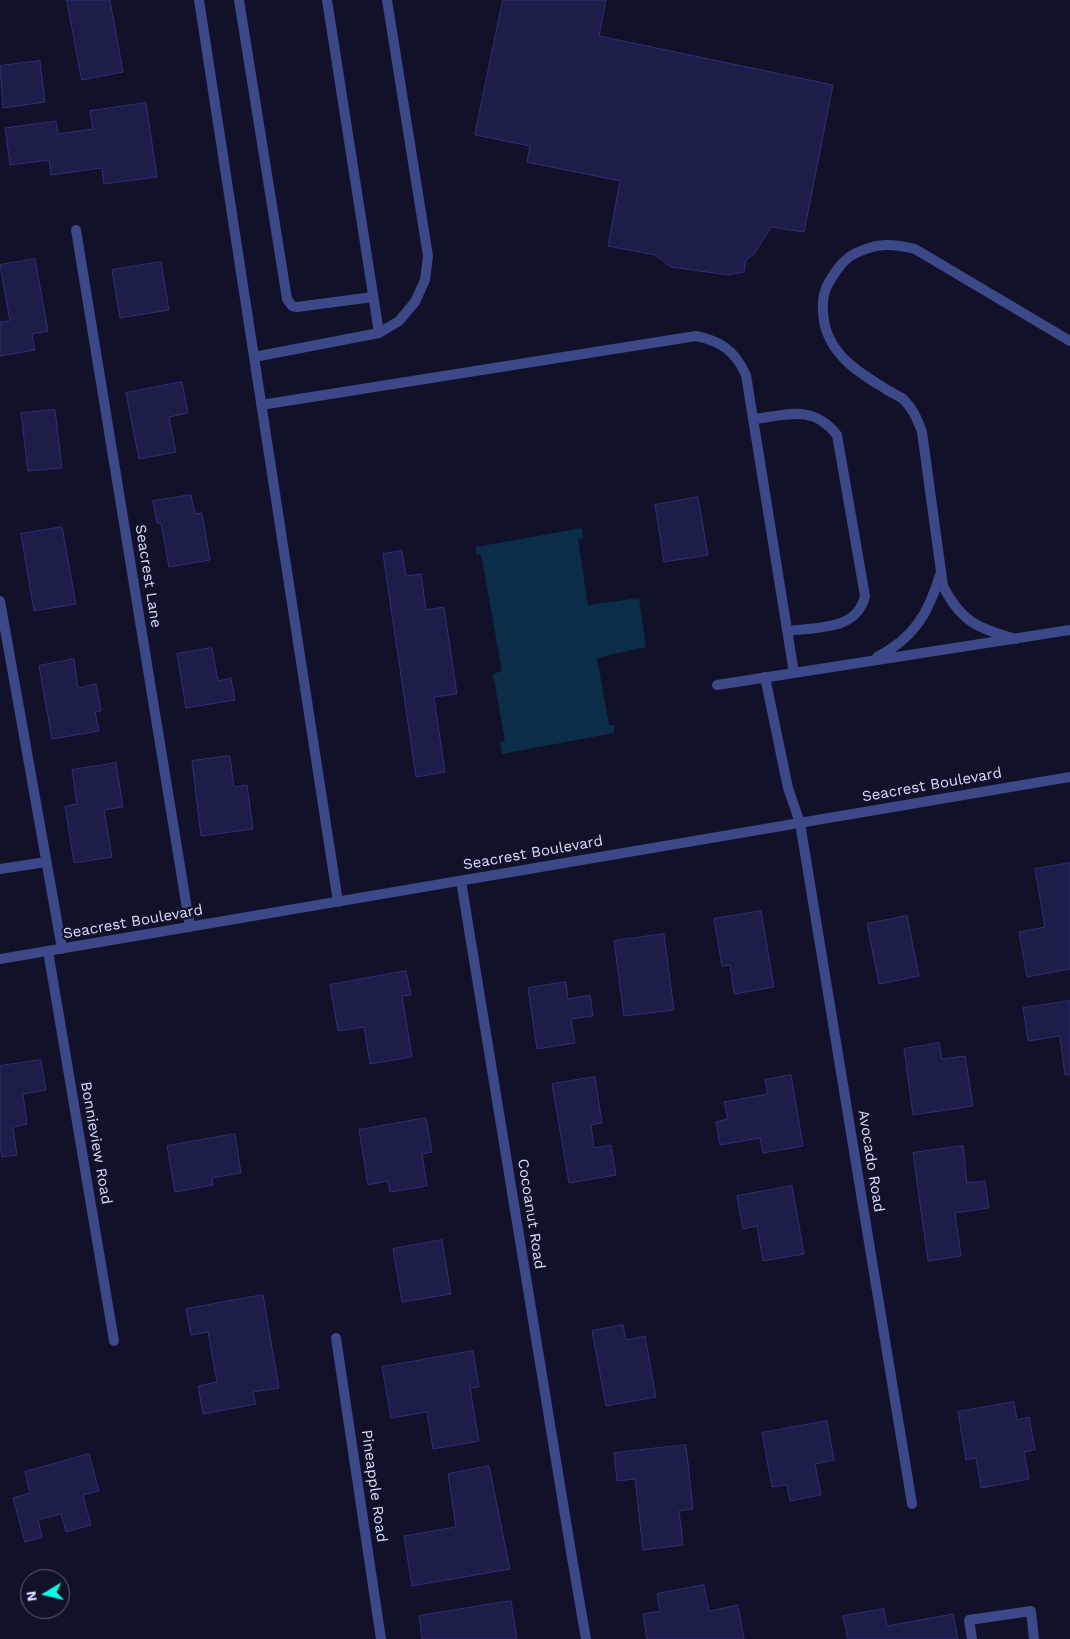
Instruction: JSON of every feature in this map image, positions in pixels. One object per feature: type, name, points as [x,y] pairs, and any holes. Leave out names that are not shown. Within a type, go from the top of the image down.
[{"type":"street","points":[[199,0],[338,902]]},
{"type":"street","points":[[239,0],[287,299],[292,306],[297,307],[373,297]]},
{"type":"street","points":[[328,0],[379,333]]},
{"type":"street","points":[[254,356],[379,333],[400,321],[415,302],[425,280],[428,256],[387,0]]},
{"type":"street","name":"Seacrest Lane","points":[[76,230],[190,927]]},
{"type":"street","points":[[1016,639],[980,628],[964,618],[952,603],[943,586],[922,432],[915,414],[902,399],[853,367],[836,352],[826,333],[822,311],[823,304],[826,289],[836,270],[852,255],[872,246],[894,243],[915,248],[1070,341]]},
{"type":"street","points":[[261,405],[696,336],[712,339],[727,347],[738,359],[746,375],[794,672]]},
{"type":"street","points":[[754,419],[804,413],[816,416],[828,424],[837,435],[865,596],[858,613],[843,624],[787,631]]},
{"type":"street","points":[[869,662],[896,647],[918,626],[932,600],[941,571]]},
{"type":"street","points":[[0,601],[62,949]]},
{"type":"street","points":[[717,685],[1070,630]]},
{"type":"street","name":"Avocado Road","points":[[765,677],[788,788],[800,823],[912,1504]]},
{"type":"street","name":"Seacrest Boulevard","points":[[0,959],[1070,777]]},
{"type":"street","points":[[0,869],[46,862]]},
{"type":"street","name":"Cocoanut Road","points":[[461,881],[586,1639]]},
{"type":"street","name":"Bonnieview Road","points":[[48,951],[114,1341]]},
{"type":"street","name":"Pineapple Road","points":[[336,1338],[381,1639]]},
{"type":"street","points":[[972,1639],[969,1620],[1031,1611],[1034,1639]]},
{"type":"water","points":[[582,528],[583,538],[578,540],[588,605],[639,598],[646,647],[597,658],[609,725],[615,725],[614,733],[502,754],[500,742],[505,741],[493,674],[502,671],[481,554],[476,555],[476,547]]},
{"type":"building","points":[[67,0],[110,0],[123,72],[82,80]]},
{"type":"building","points":[[503,0],[606,0],[599,36],[833,85],[804,232],[771,227],[754,254],[746,260],[744,272],[728,275],[671,267],[655,255],[608,246],[620,181],[527,162],[530,146],[475,135]]},
{"type":"building","points":[[40,61],[45,102],[3,108],[0,66]]},
{"type":"building","points":[[146,103],[157,177],[104,184],[102,168],[51,175],[49,160],[10,165],[5,128],[56,121],[58,134],[93,129],[90,111]]},
{"type":"building","points":[[35,259],[48,331],[32,334],[35,350],[0,356],[0,322],[10,321],[0,265]]},
{"type":"building","points":[[161,262],[169,310],[120,318],[112,270]]},
{"type":"building","points":[[182,382],[188,413],[169,417],[176,452],[139,459],[126,393]]},
{"type":"building","points":[[55,410],[62,468],[28,471],[21,413]]},
{"type":"building","points":[[191,495],[195,514],[202,513],[210,560],[169,567],[161,523],[157,523],[153,501]]},
{"type":"building","points":[[698,497],[708,555],[664,562],[655,505]]},
{"type":"building","points":[[62,527],[76,604],[34,611],[21,534]]},
{"type":"building","points":[[402,551],[406,576],[421,574],[426,610],[444,607],[457,694],[434,697],[445,772],[416,777],[383,554]]},
{"type":"building","points":[[212,648],[218,681],[231,678],[235,700],[186,708],[177,654]]},
{"type":"building","points":[[74,659],[78,688],[96,684],[101,711],[95,712],[99,731],[52,739],[39,666]]},
{"type":"building","points":[[230,756],[234,787],[247,785],[253,829],[201,836],[192,761]]},
{"type":"building","points":[[116,763],[123,807],[104,810],[112,857],[74,863],[65,806],[77,804],[72,770]]},
{"type":"building","points":[[1070,863],[1070,969],[1027,977],[1019,932],[1045,927],[1035,869]]},
{"type":"building","points":[[761,911],[774,987],[734,994],[730,965],[722,966],[714,919]]},
{"type":"building","points":[[907,916],[919,976],[879,984],[867,924]]},
{"type":"building","points":[[664,934],[674,1010],[624,1016],[614,941]]},
{"type":"building","points":[[406,971],[411,995],[402,996],[412,1057],[370,1064],[364,1027],[338,1031],[330,985]]},
{"type":"building","points":[[566,982],[568,999],[590,995],[593,1016],[571,1019],[575,1043],[537,1049],[528,988]]},
{"type":"building","points":[[1070,1001],[1070,1074],[1065,1075],[1060,1036],[1028,1041],[1023,1008]]},
{"type":"building","points":[[939,1043],[942,1059],[965,1056],[973,1106],[913,1115],[904,1049]]},
{"type":"building","points":[[41,1060],[46,1090],[23,1094],[27,1124],[13,1127],[17,1155],[2,1157],[0,1144],[0,1066]]},
{"type":"building","points":[[791,1075],[803,1146],[763,1153],[760,1138],[720,1145],[716,1122],[728,1119],[724,1102],[768,1094],[765,1080]]},
{"type":"building","points":[[595,1077],[602,1123],[591,1125],[594,1148],[611,1145],[616,1175],[569,1183],[552,1084]]},
{"type":"building","points":[[426,1118],[432,1152],[422,1154],[427,1186],[390,1192],[388,1181],[368,1185],[359,1130]]},
{"type":"building","points":[[235,1134],[241,1173],[212,1178],[213,1185],[175,1192],[167,1146]]},
{"type":"building","points":[[963,1146],[967,1183],[985,1181],[989,1208],[955,1213],[961,1256],[928,1261],[913,1153]]},
{"type":"building","points":[[792,1186],[804,1254],[763,1261],[757,1226],[743,1229],[737,1196]]},
{"type":"building","points":[[442,1240],[451,1294],[402,1302],[393,1249]]},
{"type":"building","points":[[263,1295],[279,1388],[253,1392],[256,1404],[203,1414],[198,1386],[217,1382],[208,1332],[191,1335],[186,1309]]},
{"type":"building","points":[[623,1325],[626,1340],[645,1336],[656,1397],[606,1406],[592,1331]]},
{"type":"building","points":[[473,1351],[479,1387],[470,1388],[479,1441],[433,1449],[427,1412],[391,1418],[382,1367]]},
{"type":"building","points":[[1014,1402],[1017,1420],[1029,1417],[1035,1450],[1024,1452],[1029,1479],[981,1488],[976,1458],[966,1460],[958,1412]]},
{"type":"building","points":[[827,1421],[834,1460],[815,1464],[821,1495],[790,1501],[787,1485],[772,1487],[762,1433]]},
{"type":"building","points":[[686,1445],[693,1509],[679,1511],[683,1545],[643,1550],[635,1479],[617,1481],[614,1453]]},
{"type":"building","points":[[89,1454],[99,1491],[83,1495],[91,1525],[66,1532],[61,1514],[38,1520],[42,1537],[25,1542],[13,1498],[30,1493],[25,1472]]},
{"type":"building","points":[[489,1466],[510,1569],[412,1586],[404,1536],[456,1527],[448,1474]]},
{"type":"building","points":[[704,1585],[709,1611],[738,1605],[744,1639],[647,1639],[643,1614],[660,1611],[657,1594]]},
{"type":"building","points":[[511,1601],[517,1639],[422,1639],[419,1616]]},
{"type":"building","points":[[884,1609],[887,1626],[953,1614],[958,1639],[848,1639],[843,1616]]}]
